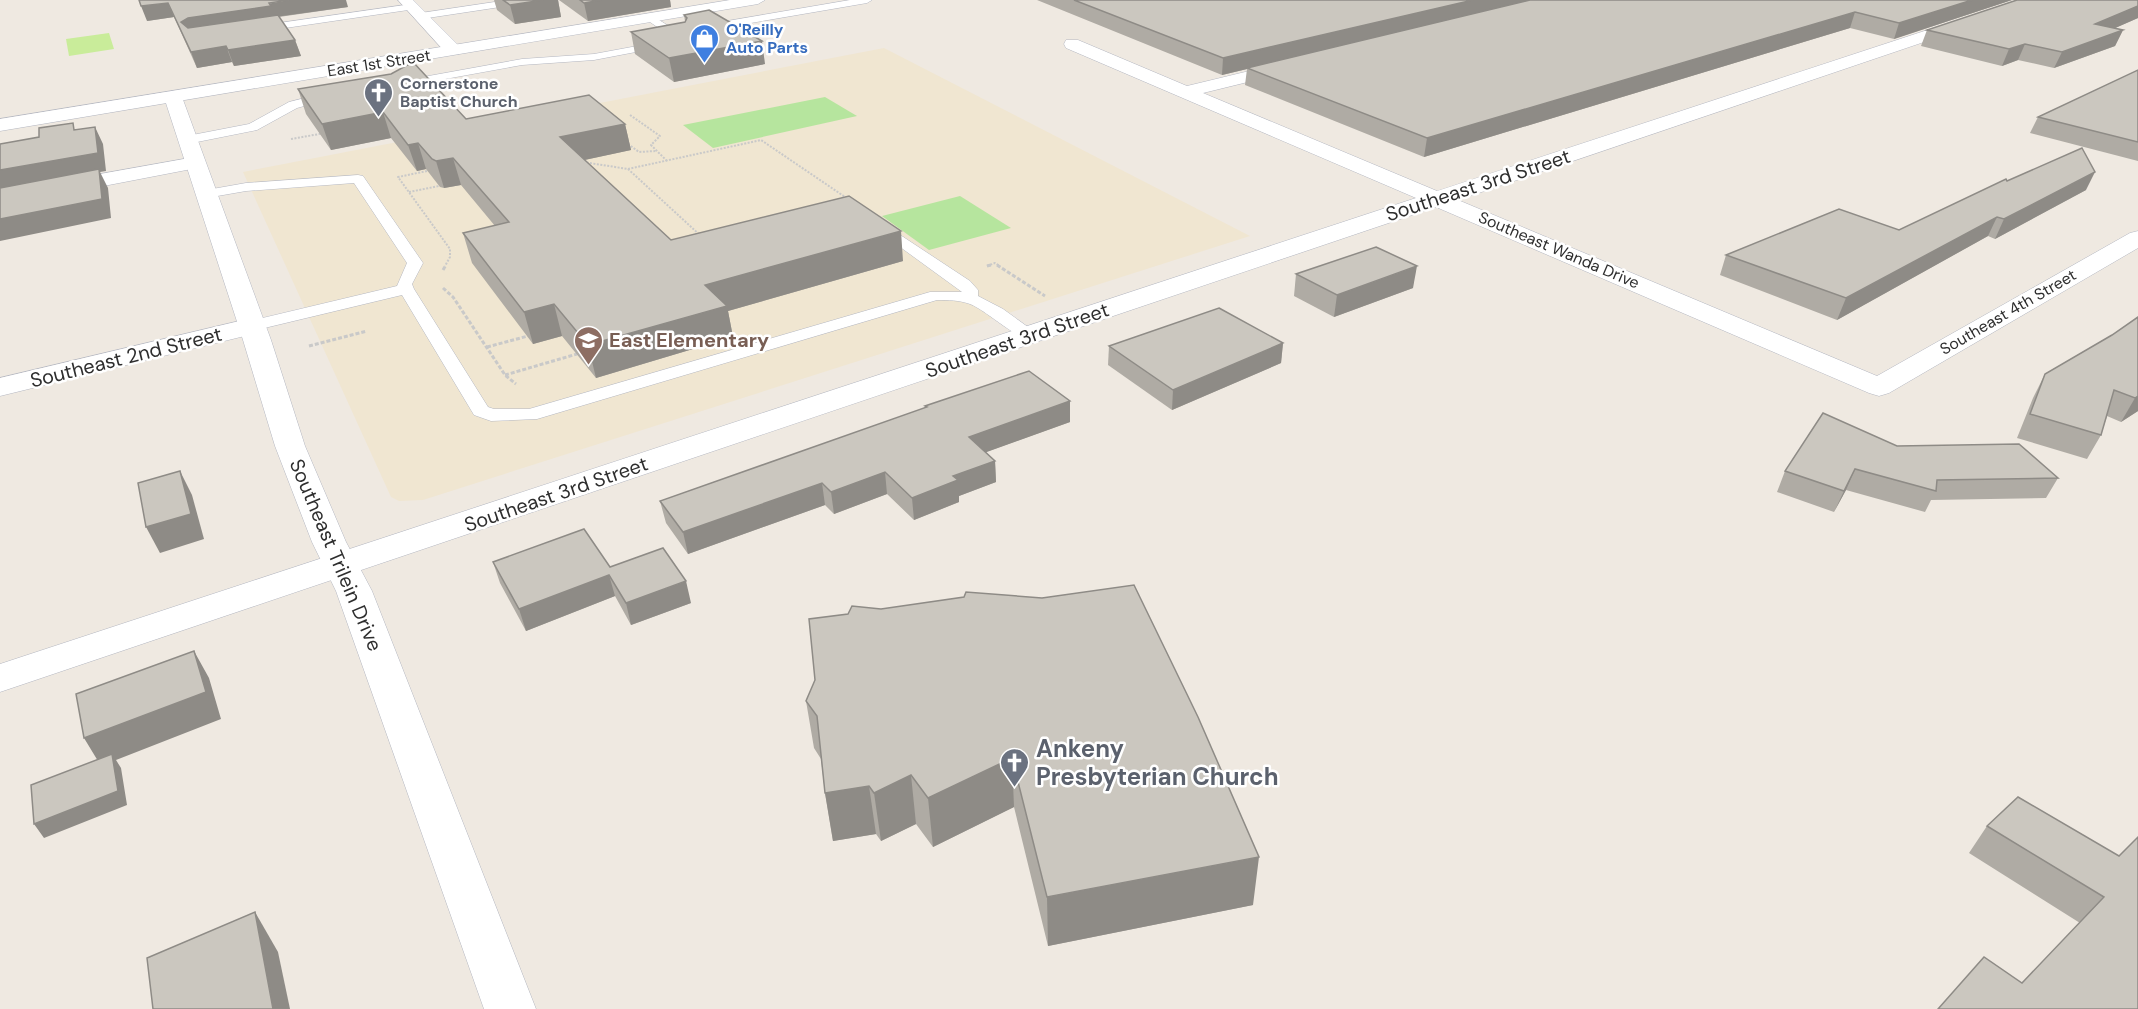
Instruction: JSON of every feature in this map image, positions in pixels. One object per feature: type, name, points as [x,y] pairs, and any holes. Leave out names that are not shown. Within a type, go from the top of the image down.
[{"type":"street","name":"East 1st Street","points":[[0,125],[758,0]]},
{"type":"street","name":"Southeast 3rd Street","points":[[0,678],[2034,0]]},
{"type":"street","points":[[413,8],[453,50]]},
{"type":"street","name":"Southeast Wanda Drive","points":[[1072,44],[1879,387]]},
{"type":"street","points":[[1185,92],[1310,61]]},
{"type":"street","name":"Southeast Trilein Drive","points":[[173,97],[252,326],[290,446],[354,591],[510,1009]]},
{"type":"street","points":[[0,199],[191,152]]},
{"type":"street","name":"Southeast 4th Street","points":[[1879,387],[2132,246]]},
{"type":"street","name":"Southeast 2nd Street","points":[[0,387],[252,326]]},
{"type":"lane","points":[[462,0],[472,8]]},
{"type":"lane","points":[[252,30],[413,8],[472,8],[527,0]]},
{"type":"lane","points":[[697,29],[867,0]]},
{"type":"lane","points":[[388,86],[522,62],[594,57],[684,40],[680,32],[651,18]]},
{"type":"lane","points":[[191,152],[253,127],[293,105],[343,94]]},
{"type":"lane","points":[[206,194],[246,187],[344,178],[358,179],[415,263],[404,284],[406,289],[481,411],[491,414],[530,415],[926,297],[952,294],[979,300],[1030,335]]},
{"type":"lane","points":[[846,202],[953,276],[970,290],[970,297]]},
{"type":"lane","points":[[252,326],[406,289]]},
{"type":"path","points":[[630,115],[660,136],[651,143],[656,151],[667,160]]},
{"type":"path","points":[[577,164],[591,161],[628,169],[761,140],[850,201],[846,202]]},
{"type":"path","points":[[625,141],[639,152],[656,151]]},
{"type":"path","points":[[628,169],[704,238],[697,244]]},
{"type":"path","points":[[427,171],[399,177],[450,249],[449,261],[441,273]]},
{"type":"path","points":[[410,192],[439,186]]},
{"type":"path","points":[[953,276],[995,263],[1053,302]]},
{"type":"path","points":[[438,284],[453,297],[505,375],[523,387]]},
{"type":"path","points":[[309,346],[367,331]]},
{"type":"path","points":[[486,347],[528,336]]},
{"type":"path","points":[[505,375],[577,354]]},
{"type":"shaded area","name":"East Elementary","points":[[884,48],[1250,236],[423,500],[399,501],[391,497],[243,172]]},
{"type":"green space","points":[[109,33],[114,49],[69,56],[66,39]]},
{"type":"green space","points":[[825,97],[857,116],[713,148],[683,125]]},
{"type":"green space","points":[[960,196],[1011,228],[929,250],[882,216]]},
{"type":"building","points":[[139,0],[289,0],[269,3],[271,6],[188,18],[181,22],[188,28],[278,15],[295,40],[228,50],[226,46],[191,52],[168,3],[141,6]]},
{"type":"building","points":[[503,0],[543,0],[510,5]]},
{"type":"building","points":[[580,0],[601,0],[584,3]]},
{"type":"building","points":[[1074,0],[1473,0],[1223,58]]},
{"type":"building","points":[[1530,0],[1972,0],[1899,23],[1855,12],[1427,138],[1247,68]]},
{"type":"building","points":[[2017,0],[2138,0],[2138,6],[2095,24],[2123,30],[2062,52],[2025,44],[2009,49],[1927,30]]},
{"type":"building","points":[[709,10],[762,41],[669,58],[631,32],[685,22],[687,18],[684,15]]},
{"type":"building","points":[[413,62],[466,119],[589,95],[625,124],[560,137],[671,240],[849,196],[901,231],[705,285],[727,306],[588,345],[554,304],[524,312],[463,233],[509,222],[453,158],[436,161],[418,143],[408,145],[383,112],[322,124],[298,89],[391,74]]},
{"type":"building","points":[[2138,70],[2138,142],[2038,117]]},
{"type":"building","points":[[73,123],[74,130],[95,127],[98,153],[0,170],[0,144],[39,137],[39,128]]},
{"type":"building","points":[[2082,148],[2095,172],[2004,219],[1997,217],[1846,298],[1726,255],[1839,209],[1899,230],[2006,179],[2007,181]]},
{"type":"building","points":[[99,169],[102,199],[0,219],[0,188]]},
{"type":"building","points":[[1376,247],[1417,266],[1337,295],[1296,274]]},
{"type":"building","points":[[1219,308],[1283,343],[1173,390],[1109,346]]},
{"type":"building","points":[[2138,317],[2138,396],[2135,398],[2114,390],[2101,435],[2030,414],[2045,374]]},
{"type":"building","points":[[1029,371],[1070,401],[969,437],[995,461],[953,476],[958,480],[912,498],[885,472],[831,492],[822,483],[683,532],[660,501],[927,407],[925,406]]},
{"type":"building","points":[[1823,413],[1897,446],[2019,444],[2058,478],[1937,480],[1936,491],[1855,469],[1844,491],[1785,471]]},
{"type":"building","points":[[180,471],[191,514],[146,527],[138,483]]},
{"type":"building","points":[[584,529],[610,567],[663,548],[686,581],[626,603],[609,575],[519,609],[493,562]]},
{"type":"building","name":"Ankeny Presbyterian Church","points":[[1134,585],[1198,717],[1259,857],[1047,897],[1012,758],[928,798],[911,775],[874,793],[869,786],[825,793],[817,716],[806,701],[815,680],[809,619],[848,614],[852,606],[881,609],[964,597],[966,592],[1042,598]]},
{"type":"building","points":[[194,651],[206,692],[84,738],[76,694]]},
{"type":"building","points":[[112,754],[118,791],[34,824],[31,785]]},
{"type":"building","points":[[2018,797],[2119,856],[2138,837],[2138,1009],[1938,1009],[1984,957],[2022,983],[2104,897],[1987,826]]},
{"type":"building","points":[[255,912],[273,1009],[153,1009],[147,958]]},
{"type":"place","name":"O'Reilly Auto Parts","points":[[705,64]]},
{"type":"place","name":"Cornerstone Baptist Church","points":[[379,118]]},
{"type":"place","name":"East Elementary","points":[[588,366]]},
{"type":"place","name":"Ankeny Presbyterian Church","points":[[1015,788]]}]
